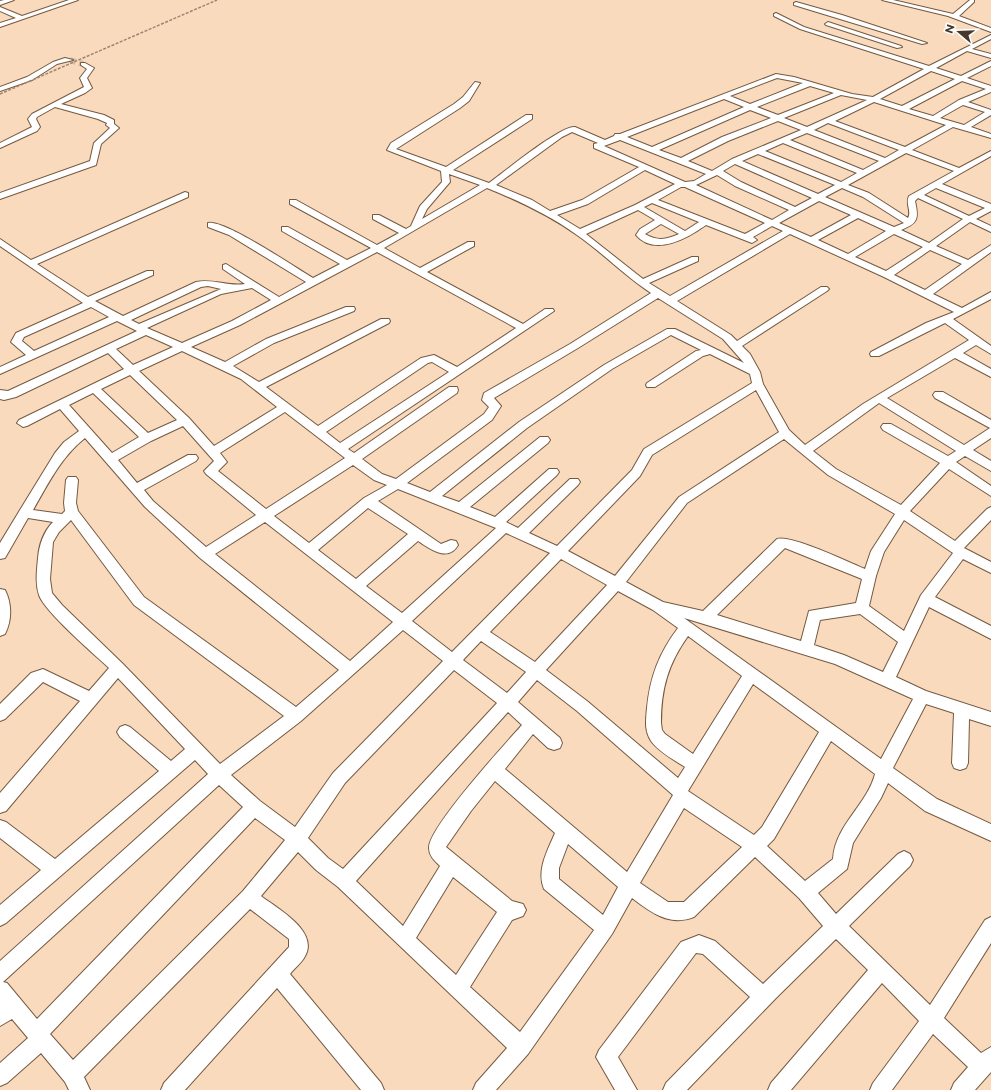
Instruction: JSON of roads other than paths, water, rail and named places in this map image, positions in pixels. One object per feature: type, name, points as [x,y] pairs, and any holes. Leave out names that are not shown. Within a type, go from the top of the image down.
[{"type":"street","points":[[0,3],[11,0]]},
{"type":"street","points":[[0,25],[76,0]]},
{"type":"street","points":[[789,8],[804,0]]},
{"type":"street","points":[[886,0],[955,16],[991,30]]},
{"type":"street","points":[[955,16],[972,1]]},
{"type":"street","points":[[796,4],[877,27],[924,43]]},
{"type":"street","points":[[0,10],[22,18]]},
{"type":"street","points":[[783,11],[776,15],[802,28],[991,88]]},
{"type":"street","points":[[828,24],[899,46]]},
{"type":"street","points":[[845,42],[877,27]]},
{"type":"street","points":[[580,233],[686,184],[696,183],[736,161],[860,107],[872,99],[966,49],[991,38]]},
{"type":"street","points":[[984,41],[991,43]]},
{"type":"street","points":[[966,49],[991,56]]},
{"type":"street","points":[[0,89],[33,75],[43,68],[70,60]]},
{"type":"street","points":[[903,109],[991,63]]},
{"type":"street","points":[[0,146],[34,129],[36,127],[32,117],[88,88],[83,78],[91,68],[82,64]]},
{"type":"street","points":[[962,312],[849,257],[686,184],[598,147],[598,144],[776,76],[785,76],[841,93],[872,99],[991,136]]},
{"type":"street","points":[[477,83],[466,99],[394,144],[391,150],[518,197],[580,233],[657,294],[726,337],[736,346],[746,356],[785,433],[805,451],[832,472],[902,512],[958,550],[991,568]]},
{"type":"street","points":[[652,150],[749,107],[810,83]]},
{"type":"street","points":[[934,118],[991,88]]},
{"type":"street","points":[[682,161],[725,139],[841,93]]},
{"type":"street","points":[[723,96],[885,162]]},
{"type":"street","points":[[962,102],[991,112]]},
{"type":"street","points":[[0,196],[53,179],[93,163],[96,158],[94,150],[98,142],[116,128],[110,124],[111,122],[101,117],[56,105]]},
{"type":"street","points":[[965,128],[991,112]]},
{"type":"street","points":[[445,171],[529,117]]},
{"type":"street","points":[[829,121],[961,171]]},
{"type":"street","points":[[746,237],[953,124]]},
{"type":"street","points":[[23,423],[133,369],[236,323],[379,248],[488,186],[559,135],[572,129],[602,142]]},
{"type":"street","points":[[618,136],[652,150],[715,172],[795,210]]},
{"type":"street","points":[[783,140],[863,173]]},
{"type":"street","points":[[758,151],[866,195],[910,223]]},
{"type":"street","points":[[849,257],[892,231],[910,223],[914,215],[911,201],[918,195],[989,157]]},
{"type":"street","points":[[736,161],[819,196],[892,231],[970,264]]},
{"type":"street","points":[[549,214],[558,214],[574,208],[645,167]]},
{"type":"street","points":[[410,230],[423,208],[446,182],[445,171]]},
{"type":"street","points":[[937,185],[991,208]]},
{"type":"street","points":[[918,195],[991,229]]},
{"type":"street","points":[[30,264],[185,196]]},
{"type":"street","points":[[652,200],[746,237],[764,246]]},
{"type":"street","points":[[293,202],[523,328]]},
{"type":"street","points":[[638,207],[686,235]]},
{"type":"street","points":[[887,276],[969,219],[991,208]]},
{"type":"street","points":[[812,241],[822,233],[857,215]]},
{"type":"street","points":[[376,217],[410,230]]},
{"type":"street","points":[[662,220],[643,231],[640,235],[651,241],[668,243],[686,235],[706,221]]},
{"type":"street","points":[[211,225],[232,233],[313,282]]},
{"type":"street","points":[[284,229],[347,264]]},
{"type":"street","points":[[669,301],[789,231]]},
{"type":"street","points":[[0,242],[30,264],[89,302],[142,330],[226,366],[260,386],[339,449],[378,476],[501,525],[559,552],[658,606],[752,673],[931,805],[991,833]]},
{"type":"street","points":[[421,271],[471,244]]},
{"type":"street","points":[[926,294],[991,248]]},
{"type":"street","points":[[642,283],[695,259]]},
{"type":"street","points":[[226,267],[279,301]]},
{"type":"street","points":[[33,356],[16,342],[20,335],[150,273]]},
{"type":"street","points":[[0,371],[199,284],[215,284],[233,288]]},
{"type":"street","points":[[0,394],[4,396],[12,394],[110,349],[142,330],[203,298],[233,288],[253,285]]},
{"type":"street","points":[[736,346],[824,289]]},
{"type":"street","points":[[309,550],[368,501],[398,484],[488,417],[494,410],[494,406],[488,400],[488,396],[574,346],[657,294]]},
{"type":"street","points":[[875,354],[908,336],[962,312],[991,295]]},
{"type":"street","points":[[226,366],[270,341],[350,309]]},
{"type":"street","points":[[339,449],[549,311]]},
{"type":"street","points":[[946,319],[991,351]]},
{"type":"street","points":[[260,386],[385,321]]},
{"type":"street","points":[[432,497],[523,425],[608,366],[671,331],[711,350],[757,378]]},
{"type":"street","points":[[805,451],[821,438],[880,399],[976,341]]},
{"type":"street","points":[[110,349],[133,369],[185,420],[221,462],[210,471],[264,515],[507,702],[554,743]]},
{"type":"street","points":[[651,385],[700,353],[711,350]]},
{"type":"street","points":[[955,353],[991,374]]},
{"type":"street","points":[[317,432],[425,360],[432,358],[437,359],[456,371]]},
{"type":"street","points":[[0,990],[6,1011],[40,1036],[76,1083],[249,897],[297,839],[339,778],[636,473],[648,452],[757,378]]},
{"type":"street","points":[[94,388],[147,438]]},
{"type":"street","points":[[205,554],[353,459],[453,390]]},
{"type":"street","points":[[939,395],[991,425]]},
{"type":"street","points":[[880,399],[991,467]]},
{"type":"street","points":[[62,404],[149,504],[205,554],[350,670]]},
{"type":"street","points":[[212,453],[285,406]]},
{"type":"street","points":[[111,459],[147,438],[185,420]]},
{"type":"street","points":[[887,426],[948,462],[991,492]]},
{"type":"street","points":[[0,554],[59,456],[68,445],[86,431]]},
{"type":"street","points":[[862,608],[868,576],[878,551],[902,512],[948,462],[991,432]]},
{"type":"street","points":[[344,881],[617,583],[683,500],[785,433]]},
{"type":"street","points":[[460,508],[544,440]]},
{"type":"street","points":[[136,489],[192,458]]},
{"type":"street","points":[[0,974],[219,774],[296,716],[404,622],[553,472]]},
{"type":"street","points":[[72,480],[69,515],[139,600],[296,716]]},
{"type":"street","points":[[520,534],[574,482]]},
{"type":"street","points":[[368,501],[441,549],[451,545]]},
{"type":"street","points":[[887,680],[926,599],[958,550],[991,512]]},
{"type":"street","points":[[24,514],[69,515]]},
{"type":"street","points":[[69,515],[54,529],[47,542],[45,551],[43,578],[46,595],[56,609],[118,668],[219,774],[254,807],[297,839],[322,864],[344,881],[520,1047]]},
{"type":"street","points":[[357,586],[417,534]]},
{"type":"street","points":[[706,616],[782,543],[792,545],[868,576]]},
{"type":"street","points":[[0,594],[4,610],[0,630]]},
{"type":"street","points":[[926,599],[991,633]]},
{"type":"street","points":[[658,606],[706,616],[806,648],[838,659],[922,696],[962,708],[991,719]]},
{"type":"street","points":[[806,648],[814,615],[862,608],[906,640]]},
{"type":"street","points":[[687,626],[666,654],[660,668],[656,687],[653,719],[654,730],[659,738],[696,765]]},
{"type":"street","points":[[480,633],[536,671],[582,706],[681,794],[754,845],[805,892],[836,927],[932,1020],[986,1062],[961,1090]]},
{"type":"street","points":[[0,804],[118,668]]},
{"type":"street","points":[[483,1090],[520,1047],[606,928],[696,765],[752,673]]},
{"type":"street","points":[[0,714],[36,678],[43,675],[90,699]]},
{"type":"street","points":[[805,892],[841,863],[840,854],[864,808],[883,780],[884,770],[922,696]]},
{"type":"street","points":[[960,763],[962,708]]},
{"type":"street","points":[[458,989],[514,910],[451,864],[438,852],[437,844],[465,805],[532,725]]},
{"type":"street","points":[[494,770],[629,885],[667,911],[688,911],[768,833],[829,730]]},
{"type":"street","points":[[124,732],[170,771]]},
{"type":"street","points":[[0,917],[196,749]]},
{"type":"street","points":[[0,1076],[40,1036],[254,807]]},
{"type":"street","points":[[0,828],[55,870]]},
{"type":"street","points":[[564,831],[550,868],[550,883],[606,928]]},
{"type":"street","points":[[673,1090],[763,998],[904,860]]},
{"type":"street","points":[[405,940],[451,864]]},
{"type":"street","points":[[171,1090],[298,951],[299,941],[295,933],[249,897]]},
{"type":"street","points":[[880,1090],[932,1020],[991,926]]},
{"type":"street","points":[[627,1090],[606,1057],[685,951],[692,944],[700,943],[709,947],[763,998]]},
{"type":"street","points":[[778,1090],[881,969]]},
{"type":"street","points":[[277,973],[374,1090]]},
{"type":"tunnel","points":[[70,60],[83,64]]},
{"type":"railway","points":[[0,94],[217,0]]}]
